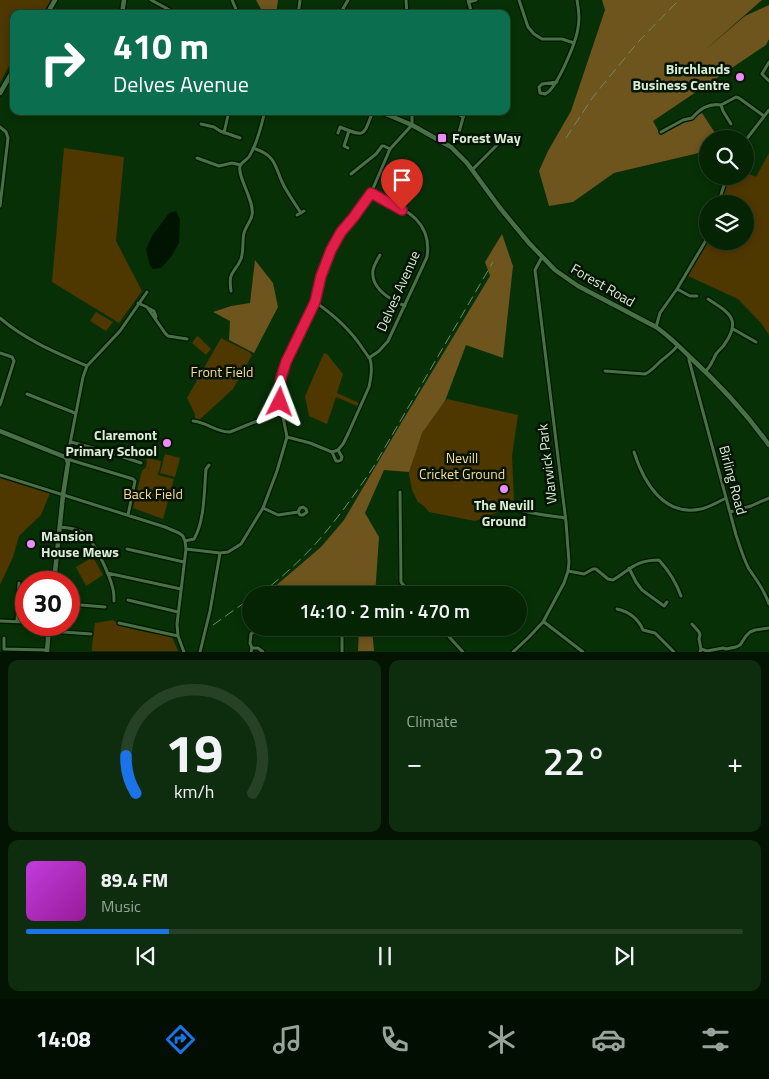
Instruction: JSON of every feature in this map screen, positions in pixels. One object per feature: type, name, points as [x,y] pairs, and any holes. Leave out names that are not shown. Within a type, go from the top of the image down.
[{"type":"street","points":[[151,0],[170,10]]},
{"type":"street","points":[[468,1],[476,0]]},
{"type":"street","points":[[519,0],[528,27],[534,34],[542,38],[562,39],[574,43]]},
{"type":"street","points":[[557,82],[542,84],[539,87],[540,93],[547,94],[557,82],[574,43],[580,15],[577,0]]},
{"type":"street","points":[[299,10],[300,1]]},
{"type":"street","points":[[768,65],[762,74],[769,81]]},
{"type":"street","points":[[0,93],[10,76]]},
{"type":"street","points":[[661,132],[682,118],[692,118],[700,110],[708,106],[721,105],[736,97],[764,116]]},
{"type":"street","points":[[721,105],[731,124]]},
{"type":"street","points":[[753,130],[769,110]]},
{"type":"street","points":[[224,133],[228,115]]},
{"type":"street","points":[[224,287],[230,289],[231,274],[241,258],[245,232],[252,214],[250,200],[241,172],[241,165],[250,157],[264,115]]},
{"type":"street","points":[[338,133],[340,128],[361,134],[365,131],[371,115]]},
{"type":"street","name":"Forest Road","points":[[388,115],[412,125],[451,147],[462,157],[510,220],[555,270],[578,286],[656,327],[706,371],[746,414],[769,445]]},
{"type":"street","points":[[186,549],[220,553],[228,552],[241,544],[263,508],[287,437],[279,391],[286,362],[315,302],[321,276],[331,250],[341,232],[371,193],[390,149],[412,125],[412,115]]},
{"type":"street","points":[[451,147],[459,132],[463,117],[459,115]]},
{"type":"street","points":[[201,124],[214,127],[224,133],[240,138]]},
{"type":"street","points":[[0,127],[6,132],[8,138],[0,206]]},
{"type":"street","points":[[348,148],[344,146],[349,131]]},
{"type":"street","points":[[472,170],[498,144],[510,135],[520,135]]},
{"type":"street","points":[[351,174],[376,154],[382,146],[390,149]]},
{"type":"street","points":[[254,148],[267,154],[275,162],[284,187],[300,213]]},
{"type":"street","points":[[202,160],[204,155]]},
{"type":"street","points":[[197,158],[219,166],[232,163],[241,165]]},
{"type":"street","name":"Delves Avenue","points":[[369,358],[379,352],[388,341],[428,258],[426,232],[421,225],[412,216],[371,193]]},
{"type":"street","points":[[656,327],[660,313],[700,250]]},
{"type":"street","points":[[380,255],[373,270],[373,280],[378,288],[394,302],[405,306]]},
{"type":"street","name":"Warwick Park","points":[[514,651],[543,622],[564,583],[569,562],[535,270],[542,257]]},
{"type":"street","points":[[677,289],[690,296],[697,296]]},
{"type":"street","points":[[55,571],[67,459],[83,377],[87,366],[120,331],[147,292]]},
{"type":"street","points":[[706,371],[713,364],[716,354],[725,344],[734,323],[727,311],[708,299]]},
{"type":"street","points":[[287,437],[310,443],[332,452],[338,450],[344,444],[369,387],[371,372],[369,358],[343,324],[315,302]]},
{"type":"street","points":[[138,303],[154,311],[156,320],[168,336],[187,339]]},
{"type":"street","points":[[0,318],[29,339],[87,366]]},
{"type":"street","points":[[733,329],[756,342]]},
{"type":"street","points":[[605,371],[645,374],[674,351],[678,345]]},
{"type":"street","points":[[0,353],[12,357],[14,361],[0,405]]},
{"type":"street","name":"Birling Road","points":[[690,356],[689,360],[742,554],[764,590],[769,604]]},
{"type":"street","points":[[27,394],[76,413]]},
{"type":"street","points":[[193,422],[199,422],[224,433],[282,413]]},
{"type":"street","points":[[0,431],[67,459],[133,479],[135,482],[128,514]]},
{"type":"street","points":[[71,442],[141,463]]},
{"type":"street","points":[[332,452],[336,461],[339,462],[342,457],[338,450]]},
{"type":"street","points":[[634,452],[641,470],[653,490],[661,500],[672,507],[683,510],[695,510],[726,498]]},
{"type":"street","points":[[185,541],[194,539],[198,532],[202,514],[206,469],[209,465]]},
{"type":"street","points":[[0,475],[128,514],[174,531],[182,536],[186,549],[177,624],[178,636],[184,652]]},
{"type":"street","points":[[400,492],[401,582],[404,586]]},
{"type":"street","points":[[730,512],[769,498]]},
{"type":"street","points":[[511,506],[514,509],[565,518]]},
{"type":"street","points":[[263,508],[278,515],[298,512]]},
{"type":"street","points":[[60,527],[75,528],[84,533],[93,543],[114,590],[114,601]]},
{"type":"street","points":[[127,549],[184,562]]},
{"type":"street","points":[[200,652],[210,611],[220,553]]},
{"type":"street","points":[[568,571],[584,574],[596,569],[608,579],[613,580],[641,562],[660,558],[676,582],[681,596]]},
{"type":"street","points":[[629,568],[642,590],[664,606],[667,602]]},
{"type":"street","points":[[107,573],[181,589]]},
{"type":"street","points":[[128,600],[178,612]]},
{"type":"street","points":[[80,605],[105,607]]},
{"type":"street","points":[[617,609],[634,616],[641,625],[642,630],[655,633],[674,652]]},
{"type":"street","points":[[0,621],[15,622]]},
{"type":"street","points":[[543,622],[583,652]]},
{"type":"street","points":[[119,623],[178,636]]},
{"type":"street","points":[[692,624],[700,632],[700,650],[708,651],[736,647],[740,645],[750,632],[769,628]]},
{"type":"street","points":[[80,633],[91,634]]},
{"type":"street","points":[[4,638],[4,649],[47,651],[48,636]]},
{"type":"street","points":[[250,636],[251,650],[258,648],[263,652]]},
{"type":"street","points":[[342,636],[342,652]]},
{"type":"street","points":[[448,636],[463,652]]},
{"type":"green space","points":[[0,0],[51,0],[45,10],[10,10],[10,64],[0,83]]},
{"type":"green space","points":[[64,148],[124,157],[116,241],[142,291],[119,323],[52,282]]},
{"type":"green space","points":[[769,153],[769,335],[761,323],[738,299],[688,276],[702,250],[754,250],[754,195],[723,195],[726,185],[754,185],[754,176],[756,177]]},
{"type":"green space","points":[[96,312],[113,322],[106,331],[90,321]]},
{"type":"green space","points":[[197,336],[211,349],[206,355],[192,343]]},
{"type":"green space","name":"Front Field","points":[[221,338],[252,355],[233,389],[198,421],[195,420],[195,414],[187,398]]},
{"type":"green space","points":[[324,353],[327,354],[343,374],[337,393],[359,403],[357,406],[336,397],[327,424],[309,416],[305,396]]},
{"type":"green space","name":"Nevill Cricket Ground","points":[[447,399],[518,415],[512,456],[514,502],[505,503],[504,507],[496,513],[475,521],[429,512],[418,502],[412,490],[409,474],[410,461],[420,433]]},
{"type":"green space","points":[[165,454],[180,458],[175,477],[160,473]]},
{"type":"green space","name":"Back Field","points":[[147,458],[161,461],[159,472],[149,471],[158,472],[158,475],[174,479],[163,519],[133,508],[142,471],[146,468]]},
{"type":"green space","points":[[0,477],[50,493],[41,515],[19,536],[13,557],[0,585]]},
{"type":"green space","points":[[93,557],[103,575],[86,586],[80,571],[76,567]]},
{"type":"green space","points":[[113,620],[132,629],[172,637],[178,651],[92,651],[95,623]]},
{"type":"shaded area","points":[[256,0],[278,0],[277,10],[261,9]]},
{"type":"shaded area","points":[[602,0],[762,0],[704,51],[745,16],[769,5],[769,39],[766,45],[653,121],[660,134],[702,113],[713,130],[699,130],[699,153],[614,173],[573,202],[549,206],[539,171],[571,111],[605,10]]},
{"type":"shaded area","points":[[176,211],[180,219],[179,243],[171,257],[161,268],[153,269],[150,266],[146,249],[152,236],[169,213]]},
{"type":"shaded area","points":[[502,234],[513,266],[503,358],[466,345],[445,401],[422,433],[409,472],[384,470],[365,513],[379,537],[376,586],[276,586],[321,547],[344,520],[490,276],[485,262]]},
{"type":"shaded area","points":[[255,260],[273,283],[278,307],[254,353],[229,340],[230,321],[213,312],[231,306],[250,303]]},
{"type":"shaded area","points":[[359,636],[373,636],[374,651],[358,651]]},
{"type":"railway","points":[[566,138],[593,97],[638,42],[679,0]]},
{"type":"railway","points":[[270,586],[305,555],[358,490],[374,466],[493,262]]},
{"type":"railway","points":[[213,625],[242,604]]},
{"type":"place","name":"Birchlands Business Centre","points":[[740,77]]},
{"type":"place","name":"Forest Way","points":[[442,138]]},
{"type":"place","name":"Claremont Primary School","points":[[167,443]]},
{"type":"place","name":"The Nevill Ground","points":[[504,489]]},
{"type":"place","name":"Mansion House Mews","points":[[31,544]]},
{"type":"route","points":[[280,402],[279,391],[286,362],[315,302],[321,276],[331,250],[341,232],[371,193],[402,210]]}]
